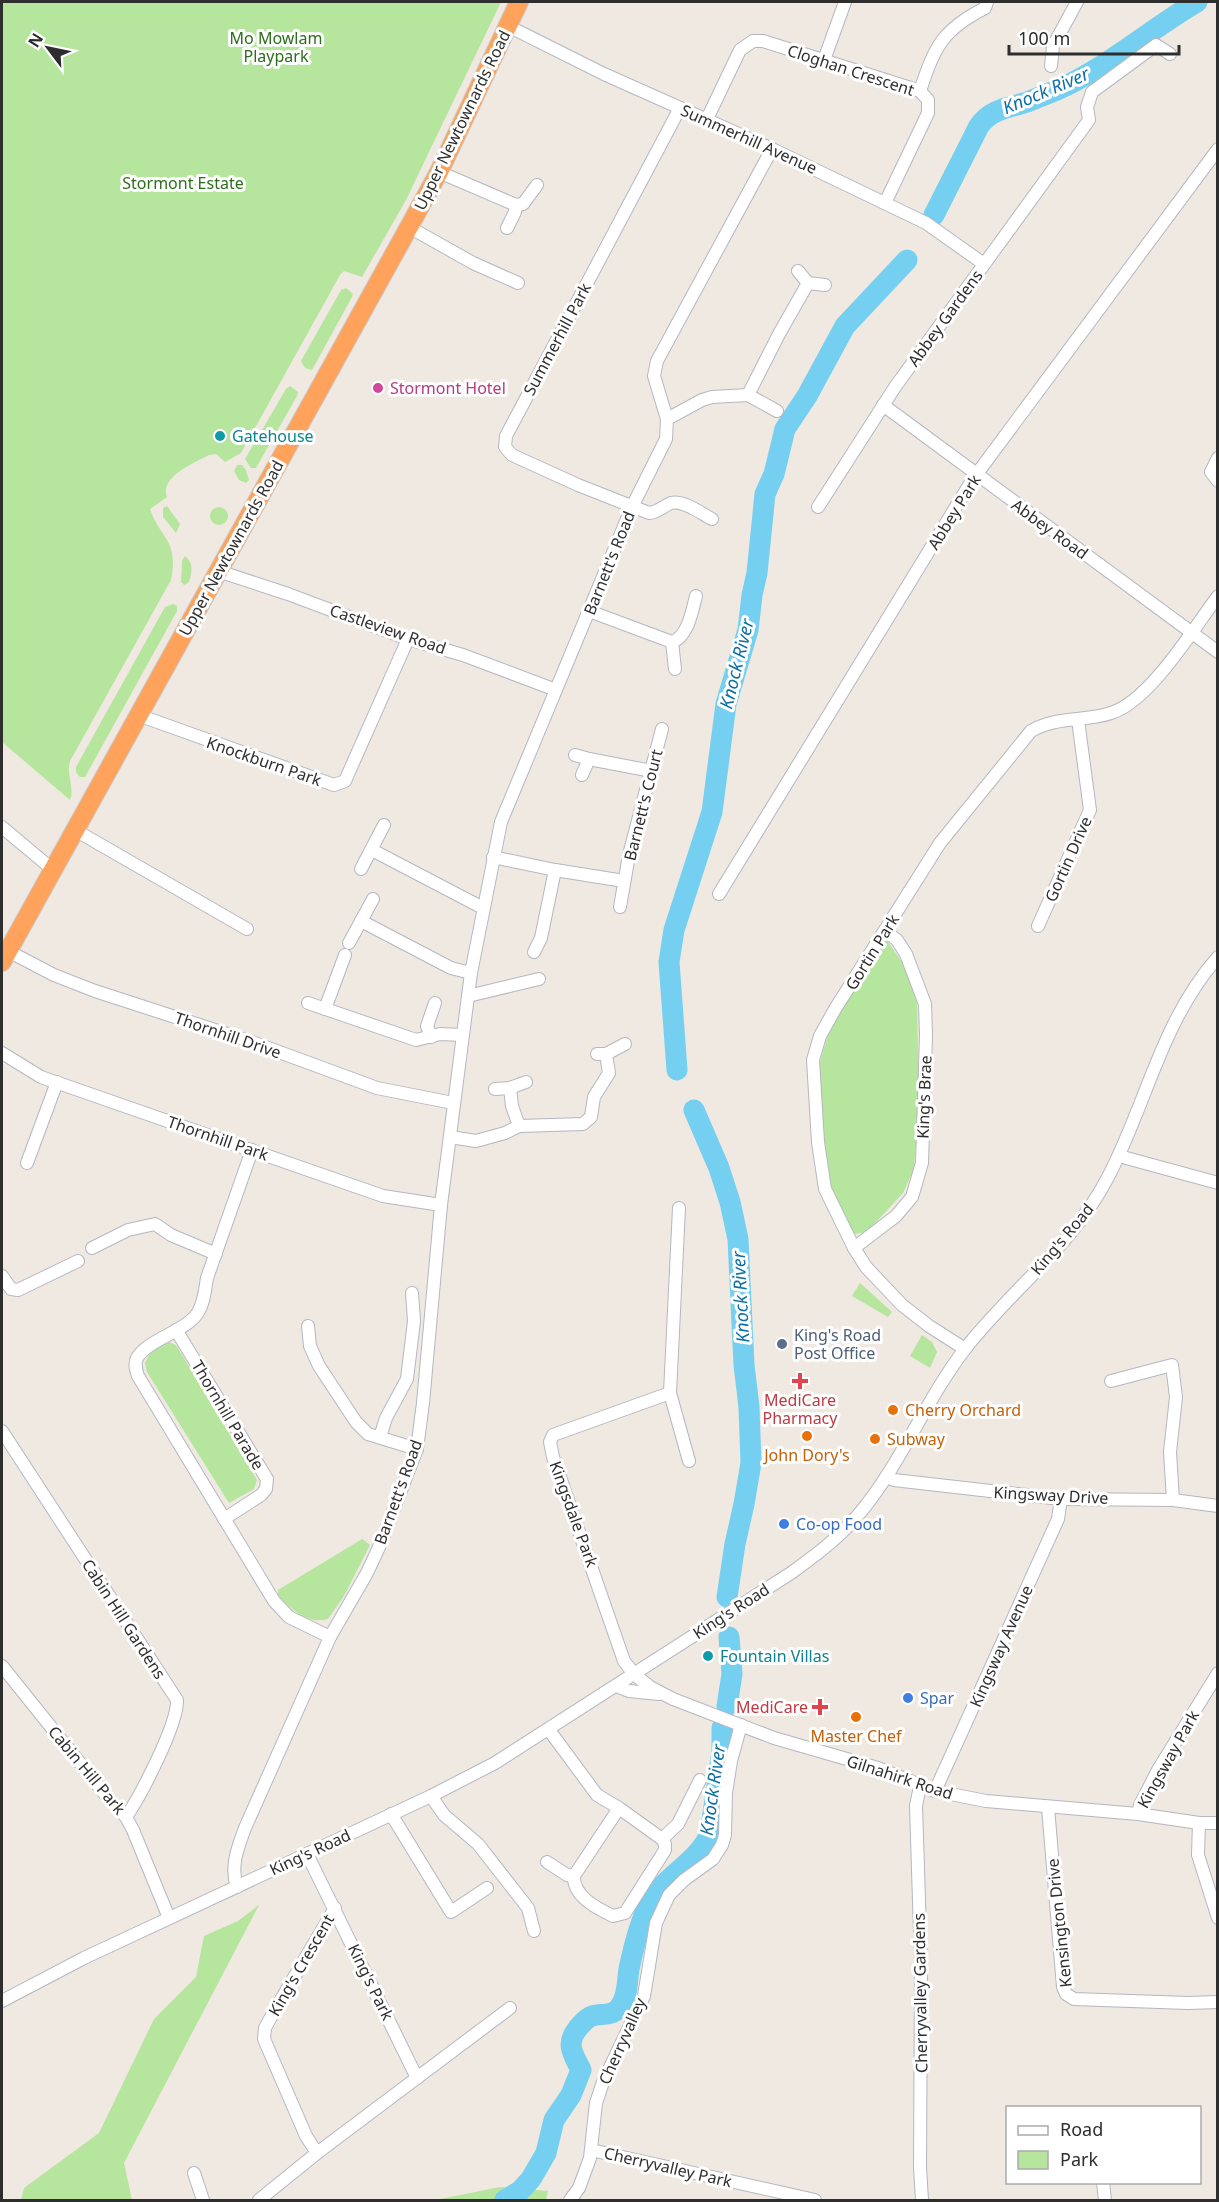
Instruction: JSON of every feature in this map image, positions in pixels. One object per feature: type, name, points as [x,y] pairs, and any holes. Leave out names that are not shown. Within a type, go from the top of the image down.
[{"type":"highway","name":"Upper Newtownards Road","points":[[5,956],[439,172],[519,2]]},
{"type":"street","points":[[824,60],[844,2]]},
{"type":"street","points":[[920,91],[933,53],[950,29],[985,8],[987,2]]},
{"type":"street","points":[[1051,66],[1053,46],[1077,2]]},
{"type":"street","name":"Summerhill Avenue","points":[[508,26],[604,74],[772,149],[926,223],[984,264]]},
{"type":"street","name":"Cloghan Crescent","points":[[707,119],[740,50],[753,40],[763,41],[920,91],[928,100],[928,113],[885,203]]},
{"type":"street","name":"Abbey Gardens","points":[[818,507],[883,405],[1089,120],[1087,106],[1092,92],[1156,45],[1170,54]]},
{"type":"street","name":"Summerhill Park","points":[[632,507],[513,455],[505,447],[506,436],[680,108]]},
{"type":"street","name":"Barnett's Road","points":[[237,1887],[234,1869],[238,1846],[278,1750],[330,1637],[380,1545],[417,1449],[441,1205],[462,1035],[471,973],[501,822],[632,507],[666,439],[667,419],[654,376],[657,361],[772,149]]},
{"type":"street","name":"Abbey Park","points":[[719,894],[976,475],[1218,149]]},
{"type":"street","points":[[439,172],[516,205],[523,204],[537,185]]},
{"type":"street","points":[[507,228],[516,205]]},
{"type":"street","points":[[409,227],[473,263],[518,283]]},
{"type":"street","points":[[798,271],[808,283],[825,285]]},
{"type":"street","points":[[748,395],[808,283]]},
{"type":"street","points":[[667,419],[712,397],[748,395],[777,411]]},
{"type":"street","name":"Abbey Road","points":[[883,405],[1218,652]]},
{"type":"street","points":[[1218,458],[1211,472],[1218,481]]},
{"type":"street","points":[[632,507],[649,513],[658,512],[671,503],[681,503],[712,519]]},
{"type":"street","name":"Castleview Road","points":[[218,571],[320,605],[408,639],[463,656],[556,690]]},
{"type":"street","points":[[589,611],[672,642],[678,640],[684,633],[696,596]]},
{"type":"street","name":"Gortin Park","points":[[965,1349],[902,1305],[866,1267],[825,1189],[818,1142],[813,1060],[820,1036],[940,843],[1031,731],[1045,723],[1078,720],[1112,713],[1137,699],[1151,685],[1218,596]]},
{"type":"street","name":"Knockburn Park","points":[[138,715],[334,785],[345,781],[408,639]]},
{"type":"street","points":[[672,642],[675,669]]},
{"type":"street","name":"Gortin Drive","points":[[1038,926],[1090,810],[1078,720]]},
{"type":"street","name":"Barnett's Court","points":[[620,907],[629,855],[662,729]]},
{"type":"street","points":[[575,754],[589,759],[652,771]]},
{"type":"street","points":[[582,775],[589,759]]},
{"type":"street","points":[[362,869],[384,825]]},
{"type":"street","points":[[2,827],[52,869]]},
{"type":"street","points":[[75,830],[247,929]]},
{"type":"street","points":[[372,850],[483,908]]},
{"type":"street","name":"Barnett's Court","points":[[493,857],[624,882]]},
{"type":"street","points":[[534,952],[547,940],[555,870]]},
{"type":"street","points":[[325,1009],[347,949],[373,899]]},
{"type":"street","points":[[361,921],[450,968],[471,973]]},
{"type":"street","name":"King's Brae","points":[[854,1248],[896,1216],[912,1197],[922,1163],[925,1004],[906,954],[897,940],[885,931]]},
{"type":"street","name":"Thornhill Drive","points":[[5,956],[377,1088],[453,1103]]},
{"type":"street","name":"King's Road","points":[[2,2001],[59,1970],[431,1796],[495,1763],[791,1573],[827,1546],[860,1513],[886,1477],[965,1349],[1068,1237],[1093,1202],[1119,1156],[1161,1048],[1192,991],[1218,957]]},
{"type":"street","points":[[468,996],[539,979]]},
{"type":"street","points":[[431,1037],[427,1026],[435,1002]]},
{"type":"street","points":[[308,1003],[416,1040],[440,1034],[462,1035]]},
{"type":"street","points":[[450,1137],[476,1141],[505,1133],[519,1126],[583,1124],[591,1117],[594,1097],[609,1073],[602,1054],[625,1044]]},
{"type":"street","name":"Thornhill Park","points":[[2,1053],[41,1077],[383,1196],[441,1205]]},
{"type":"street","points":[[27,1163],[57,1082]]},
{"type":"street","points":[[495,1089],[510,1088],[526,1082]]},
{"type":"street","points":[[510,1088],[512,1106],[519,1126]]},
{"type":"street","points":[[252,1150],[207,1278],[204,1300],[197,1314],[142,1352],[136,1359],[135,1367],[138,1376],[274,1601],[289,1617],[330,1637]]},
{"type":"street","points":[[1119,1156],[1218,1183]]},
{"type":"street","points":[[679,1208],[670,1393],[689,1461]]},
{"type":"street","points":[[92,1248],[128,1230],[155,1224],[171,1235],[216,1254]]},
{"type":"street","points":[[2,1276],[11,1289],[18,1290],[78,1260]]},
{"type":"street","points":[[380,1437],[386,1418],[407,1379],[414,1321],[412,1293]]},
{"type":"street","points":[[308,1326],[310,1346],[319,1366],[356,1422],[368,1434],[417,1449]]},
{"type":"street","name":"Thornhill Parade","points":[[176,1330],[267,1479],[266,1489],[261,1496],[224,1519]]},
{"type":"street","points":[[1111,1381],[1172,1365],[1176,1397],[1170,1452],[1173,1500]]},
{"type":"street","name":"Kingsdale Park","points":[[634,1674],[624,1661],[553,1457],[550,1442],[553,1435],[670,1393]]},
{"type":"street","name":"Cabin Hill Gardens","points":[[2,1431],[177,1700],[177,1709],[171,1727],[137,1801],[126,1817]]},
{"type":"street","name":"Kingsway Drive","points":[[886,1477],[959,1489],[1061,1499],[1173,1500],[1218,1506]]},
{"type":"street","name":"Kingsway Avenue","points":[[935,1791],[1058,1519],[1061,1499]]},
{"type":"street","name":"Cabin Hill Park","points":[[2,1666],[108,1798],[126,1817],[169,1918]]},
{"type":"street","name":"Kingsway Park","points":[[1138,1814],[1140,1805],[1158,1770],[1218,1673]]},
{"type":"street","name":"Gilnahirk Road","points":[[634,1674],[660,1694],[807,1749],[878,1768],[935,1791],[986,1801],[1218,1823]]},
{"type":"street","points":[[616,1686],[629,1691],[660,1694]]},
{"type":"street","name":"Cherryvalley","points":[[570,2200],[579,2188],[590,2158],[596,2103],[603,2082],[644,1996],[656,1923],[669,1895],[684,1880],[713,1859],[722,1845],[725,1834],[726,1793],[731,1761],[741,1725]]},
{"type":"street","points":[[549,1730],[597,1795],[619,1808],[662,1839],[665,1844],[664,1850],[625,1913],[613,1916],[577,1893],[574,1876],[619,1808]]},
{"type":"street","points":[[662,1839],[678,1824],[700,1780]]},
{"type":"street","name":"Cherryvalley Gardens","points":[[920,1786],[916,1806],[921,1964],[920,2167],[922,2200]]},
{"type":"street","points":[[431,1796],[444,1815],[478,1844],[528,1908],[534,1931]]},
{"type":"street","name":"Kensington Drive","points":[[1048,1807],[1063,1987],[1066,1994],[1074,1999],[1104,2001],[1218,2002]]},
{"type":"street","points":[[391,1814],[451,1912],[488,1888]]},
{"type":"street","points":[[1199,1823],[1198,1855],[1218,1918]]},
{"type":"street","name":"King's Park","points":[[308,1854],[417,2078]]},
{"type":"street","points":[[547,1862],[567,1875],[574,1876]]},
{"type":"street","name":"King's Crescent","points":[[317,2153],[306,2136],[264,2039],[265,2028],[335,1908]]},
{"type":"street","points":[[259,2200],[317,2153],[510,2007]]},
{"type":"street","name":"Cherryvalley Park","points":[[591,2150],[815,2200]]},
{"type":"street","points":[[194,2173],[203,2200]]},
{"type":"street","points":[[1103,2184],[1105,2200]]},
{"type":"green space","name":"Stormont Estate","points":[[2,2],[501,2],[406,200],[362,277],[344,271],[340,275],[241,453],[225,462],[216,454],[209,455],[187,467],[168,483],[167,497],[150,509],[171,548],[173,567],[171,580],[70,761],[72,791],[70,800],[2,742]]},
{"type":"green space","points":[[346,288],[353,294],[352,297],[312,370],[305,368],[301,361],[341,290]]},
{"type":"green space","points":[[290,386],[298,392],[297,396],[256,468],[251,468],[245,459],[286,389]]},
{"type":"green space","points":[[237,465],[242,465],[246,470],[249,480],[246,483],[239,480],[234,471]]},
{"type":"green space","points":[[167,506],[180,524],[176,533],[163,517],[163,508]]},
{"type":"green space","points":[[219,507],[225,510],[228,516],[225,522],[219,525],[213,522],[210,516],[213,510]]},
{"type":"green space","points":[[185,556],[190,562],[191,571],[189,582],[184,585],[181,582],[182,561]]},
{"type":"green space","points":[[173,604],[177,606],[177,611],[85,777],[80,777],[76,772],[76,767],[165,607]]},
{"type":"green space","points":[[886,939],[904,965],[917,1003],[919,1100],[914,1169],[903,1193],[867,1232],[854,1234],[836,1202],[829,1182],[823,1141],[818,1069],[829,1031]]},
{"type":"green space","points":[[860,1283],[892,1312],[888,1317],[852,1296]]},
{"type":"green space","points":[[922,1335],[932,1342],[937,1352],[930,1368],[910,1356]]},
{"type":"green space","points":[[166,1341],[176,1345],[257,1480],[254,1489],[229,1503],[147,1372],[145,1363],[149,1355]]},
{"type":"green space","points":[[362,1539],[370,1545],[344,1596],[328,1619],[306,1618],[278,1595],[278,1590]]},
{"type":"green space","points":[[259,1905],[124,2163],[132,2200],[21,2200],[24,2188],[99,2133],[154,2019],[196,1977],[204,1936],[238,1921]]},
{"type":"green space","points":[[500,2187],[548,2191],[546,2200],[435,2200]]},
{"type":"waterway","name":"Knock River","points":[[934,215],[984,120],[1000,110],[1027,102],[1076,81],[1197,2]]},
{"type":"waterway","name":"Knock River","points":[[677,1070],[669,962],[674,930],[712,812],[726,704],[748,630],[757,573],[765,494],[774,474],[785,429],[807,396],[845,326],[907,260]]},
{"type":"waterway","name":"Knock River","points":[[694,1110],[719,1168],[730,1202],[738,1239],[751,1463],[727,1597]]},
{"type":"waterway","name":"Knock River","points":[[727,1706],[732,1674],[729,1637]]},
{"type":"waterway","name":"Knock River","points":[[505,2200],[520,2191],[531,2179],[546,2153],[554,2120],[571,2095],[581,2070],[571,2044],[574,2034],[590,2017],[612,2013],[621,2005],[626,1992],[637,1935],[650,1903],[664,1884],[697,1853],[710,1834],[722,1751],[722,1728]]},
{"type":"place","name":"Stormont Hotel","points":[[378,388]]},
{"type":"place","name":"Gatehouse","points":[[220,436]]},
{"type":"place","name":"King's Road Post Office","points":[[782,1344]]},
{"type":"place","name":"MediCare Pharmacy","points":[[800,1381]]},
{"type":"place","name":"Cherry Orchard","points":[[893,1410]]},
{"type":"place","name":"John Dory's","points":[[807,1436]]},
{"type":"place","name":"Subway","points":[[875,1439]]},
{"type":"place","name":"Co-op Food","points":[[784,1524]]},
{"type":"place","name":"Fountain Villas","points":[[708,1656]]},
{"type":"place","name":"Spar","points":[[908,1698]]},
{"type":"place","name":"MediCare","points":[[820,1707]]},
{"type":"place","name":"Master Chef","points":[[856,1717]]},
{"type":"park label","name":"Mo Mowlam Playpark","points":[[276,47]]}]
